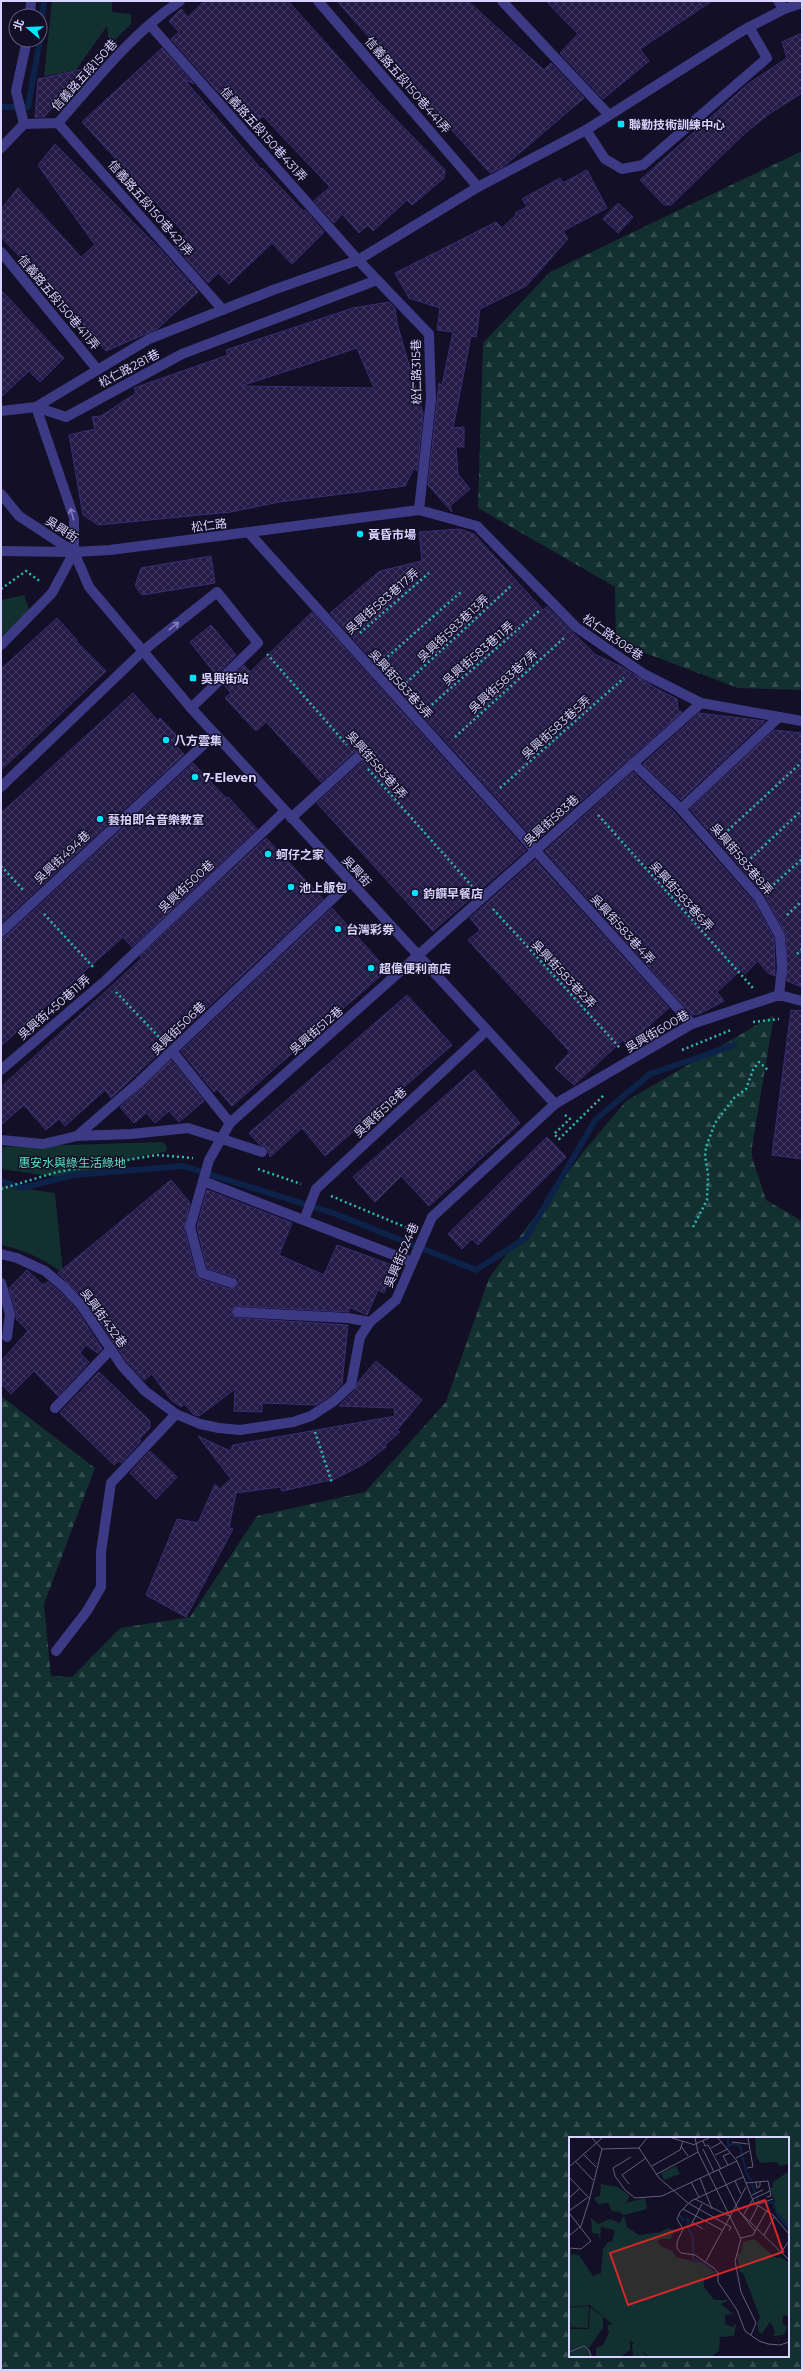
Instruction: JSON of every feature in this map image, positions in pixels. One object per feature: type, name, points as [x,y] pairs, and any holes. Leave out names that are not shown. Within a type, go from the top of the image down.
[{"type":"street","name":"信義路五段150巷","points":[[24,124],[58,123],[121,51],[180,1]]},
{"type":"street","name":"信義路五段150巷441弄","points":[[318,1],[478,187]]},
{"type":"street","points":[[502,1],[609,115]]},
{"type":"street","points":[[1,412],[36,407],[149,339],[358,260],[478,187],[586,130],[749,27],[781,5],[802,3]]},
{"type":"street","name":"信義路五段150巷431弄","points":[[150,25],[358,260]]},
{"type":"street","points":[[586,130],[604,158],[622,168],[643,165],[767,58],[749,27]]},
{"type":"street","points":[[1,148],[24,124],[16,92],[25,48]]},
{"type":"street","name":"信義路五段150巷421弄","points":[[58,123],[224,310]]},
{"type":"street","name":"信義路五段150巷411弄","points":[[1,252],[97,369]]},
{"type":"street","name":"松仁路315巷","points":[[358,260],[429,334],[431,399],[419,510]]},
{"type":"street","name":"松仁路281巷","points":[[36,407],[66,417],[182,354],[377,280]]},
{"type":"street","points":[[1,645],[52,593],[74,552],[74,518],[36,407]]},
{"type":"street","name":"吳興街","points":[[1,494],[19,516],[74,552],[89,587],[144,650],[191,708],[418,957],[555,1104]]},
{"type":"street","name":"松仁路","points":[[1,551],[74,552],[248,533],[419,510]]},
{"type":"street","name":"松仁路308巷","points":[[419,510],[477,526],[576,627],[635,668],[701,703],[802,721]]},
{"type":"street","name":"吳興街583巷3弄","points":[[248,533],[536,852]]},
{"type":"street","points":[[1,787],[144,650],[217,592],[258,643],[191,708]]},
{"type":"street","name":"吳興街583巷","points":[[418,957],[701,703]]},
{"type":"street","points":[[681,809],[779,717]]},
{"type":"street","name":"吳興街494巷","points":[[1,932],[215,734]]},
{"type":"street","name":"吳興街500巷","points":[[105,980],[288,815],[358,757]]},
{"type":"street","name":"吳興街583巷8弄","points":[[633,763],[681,809],[759,898],[780,936],[782,968],[779,995]]},
{"type":"street","name":"吳興街583巷4弄","points":[[536,852],[692,1024]]},
{"type":"street","name":"吳興街506巷","points":[[1,1140],[43,1144],[77,1136],[172,1051],[350,882]]},
{"type":"street","name":"吳興街512巷","points":[[232,1283],[202,1273],[190,1227],[209,1160],[230,1123],[418,957]]},
{"type":"street","name":"吳興街450巷11弄","points":[[1,1070],[105,980]]},
{"type":"street","name":"吳興街600巷","points":[[555,1104],[632,1061],[692,1024],[763,999],[779,995],[802,1001]]},
{"type":"street","name":"吳興街518巷","points":[[304,1220],[316,1190],[487,1030]]},
{"type":"street","points":[[172,1051],[230,1123]]},
{"type":"street","name":"吳興街524巷","points":[[176,1414],[200,1424],[240,1430],[293,1422],[311,1416],[334,1402],[351,1385],[354,1376],[356,1353],[360,1337],[370,1322],[396,1300],[432,1217],[555,1104]]},
{"type":"street","points":[[77,1136],[131,1134],[188,1128],[262,1152]]},
{"type":"street","points":[[203,1181],[412,1262]]},
{"type":"street","name":"吳興街432巷","points":[[1,1254],[18,1258],[45,1271],[64,1287],[81,1305],[122,1366],[145,1392],[176,1414]]},
{"type":"street","points":[[1,1283],[10,1314],[7,1337]]},
{"type":"street","points":[[238,1312],[348,1318],[370,1322]]},
{"type":"street","points":[[55,1408],[111,1349]]},
{"type":"street","points":[[56,1652],[87,1611],[101,1587],[101,1552],[111,1483],[176,1414]]},
{"type":"path","points":[[1,589],[26,571],[44,584]]},
{"type":"path","name":"吳興街583巷17弄","points":[[347,643],[429,573]]},
{"type":"path","name":"吳興街583巷13弄","points":[[394,694],[524,574]]},
{"type":"path","points":[[372,670],[461,592]]},
{"type":"path","name":"吳興街583巷11弄","points":[[416,719],[551,600]]},
{"type":"path","name":"吳興街583巷7弄","points":[[443,748],[576,627]]},
{"type":"path","name":"吳興街583巷1弄","points":[[258,643],[483,899]]},
{"type":"path","name":"吳興街583巷5弄","points":[[488,799],[635,668]]},
{"type":"path","points":[[713,844],[802,762]]},
{"type":"path","name":"吳興街583巷6弄","points":[[588,804],[763,999]]},
{"type":"path","points":[[736,871],[802,810]]},
{"type":"path","points":[[759,898],[802,859]]},
{"type":"path","points":[[1,866],[172,1051]]},
{"type":"path","name":"吳興街583巷2弄","points":[[483,899],[632,1061]]},
{"type":"path","points":[[774,926],[802,901]]},
{"type":"path","points":[[748,1023],[779,1019]]},
{"type":"path","points":[[680,1051],[734,1028]]},
{"type":"path","points":[[692,1227],[707,1200],[708,1174],[705,1156],[706,1146],[715,1123],[734,1098],[746,1089],[753,1070],[759,1062],[769,1072]]},
{"type":"path","points":[[559,1139],[609,1091]]},
{"type":"path","points":[[1,1189],[57,1172],[157,1155],[209,1160]]},
{"type":"path","points":[[252,1166],[316,1190],[423,1235]]},
{"type":"path","points":[[311,1416],[315,1434],[332,1483]]},
{"type":"green space","points":[[52,1],[112,1],[112,12],[131,14],[131,24],[109,46],[107,26],[76,70],[44,76]]},
{"type":"green space","points":[[802,151],[802,690],[738,688],[616,642],[615,587],[478,508],[483,343],[550,272]]},
{"type":"green space","points":[[24,595],[30,612],[1,637],[1,600]]},
{"type":"green space","points":[[774,1015],[752,1147],[752,1157],[766,1200],[802,1221],[802,2370],[1,2370],[1,1396],[95,1468],[44,1604],[51,1676],[72,1677],[120,1628],[190,1617],[257,1516],[365,1492],[446,1402],[489,1278],[583,1152],[626,1101]]},
{"type":"green space","name":"惠安水與綠生活綠地","points":[[163,1142],[167,1147],[166,1152],[142,1156],[90,1175],[56,1177],[1,1169],[1,1147]]},
{"type":"green space","points":[[1,1185],[55,1193],[63,1273],[34,1256],[1,1245]]},
{"type":"building","points":[[204,1],[288,1],[377,100],[445,170],[444,178],[412,205],[407,200],[373,231],[368,225],[359,233],[342,214],[334,223],[314,201],[330,187],[263,116],[258,120],[228,103],[171,39],[179,32],[169,21],[181,9],[188,17]]},
{"type":"building","points":[[337,1],[468,1],[544,70],[551,63],[584,98],[503,167],[490,173]]},
{"type":"building","points":[[546,1],[712,1],[640,49],[649,61],[603,99],[560,53],[578,34]]},
{"type":"building","points":[[802,33],[802,93],[769,114],[744,134],[671,205],[664,205],[640,180],[748,84],[787,58],[782,42]]},
{"type":"building","points":[[162,48],[194,84],[184,79],[261,169],[262,168],[303,211],[305,210],[324,232],[292,264],[272,243],[229,284],[218,273],[208,283],[175,246],[186,235],[82,122]]},
{"type":"building","points":[[88,68],[44,117],[35,117],[38,79]]},
{"type":"building","points":[[55,144],[161,250],[198,292],[157,329],[106,351],[74,314],[1,237],[1,209],[18,188],[81,257],[95,245],[38,165]]},
{"type":"building","points":[[587,170],[607,208],[563,231],[568,239],[526,286],[480,309],[476,337],[471,336],[453,428],[464,427],[464,447],[456,447],[458,474],[470,489],[450,506],[452,512],[428,485],[439,383],[442,385],[453,332],[437,330],[440,308],[409,298],[395,273],[496,222],[502,228],[516,215],[515,213],[527,207],[522,199],[560,178],[563,183]]},
{"type":"building","points":[[618,203],[633,217],[618,233],[603,219]]},
{"type":"building","points":[[1,290],[64,358],[40,382],[29,371],[1,397]]},
{"type":"building","points":[[389,302],[395,308],[397,323],[423,414],[417,471],[414,468],[405,486],[279,502],[231,512],[98,525],[83,515],[69,435],[95,429],[92,417],[101,416],[136,393],[134,388],[228,355],[226,350],[353,308]],"holes":[[[357,348],[374,388],[241,386]]]},
{"type":"building","points":[[460,529],[474,534],[543,610],[547,607],[596,655],[622,667],[657,689],[677,699],[678,711],[682,712],[536,841],[330,613],[380,571],[422,561],[419,532]]},
{"type":"building","points":[[211,556],[215,583],[142,595],[135,586],[141,568]]},
{"type":"building","points":[[312,612],[526,850],[433,931],[317,803],[362,762],[363,753],[360,751],[354,752],[321,782],[266,722],[256,731],[225,698],[231,693],[224,685],[244,665],[250,672]]},
{"type":"building","points":[[57,618],[77,640],[76,641],[106,671],[1,770],[1,669]]},
{"type":"building","points":[[211,625],[236,655],[216,675],[190,642]]},
{"type":"building","points":[[133,693],[158,721],[160,718],[182,741],[176,746],[184,754],[1,923],[1,813]]},
{"type":"building","points":[[699,713],[765,721],[681,800],[643,764]]},
{"type":"building","points":[[774,730],[802,733],[802,987],[787,981],[786,935],[765,895],[690,809]]},
{"type":"building","points":[[193,763],[226,798],[228,797],[257,829],[132,947],[123,937],[1,1046],[1,938],[5,937]]},
{"type":"building","points":[[633,772],[676,814],[754,902],[774,938],[775,976],[768,973],[758,961],[745,974],[741,970],[717,992],[724,1001],[699,1014],[692,1015],[545,851]]},
{"type":"building","points":[[266,838],[323,899],[111,1098],[105,1090],[65,1126],[59,1119],[46,1130],[24,1105],[1,1125],[1,1087],[142,958],[140,956]]},
{"type":"building","points":[[535,860],[669,1008],[627,1045],[623,1040],[574,1085],[555,1068],[570,1052],[468,940],[480,930],[470,918]]},
{"type":"building","points":[[332,908],[387,970],[232,1106],[217,1089],[214,1092],[181,1051]]},
{"type":"building","points":[[407,995],[452,1045],[325,1156],[302,1128],[270,1157],[267,1148],[259,1144],[249,1133]]},
{"type":"building","points":[[791,1010],[802,1011],[802,1159],[772,1155]]},
{"type":"building","points":[[171,1060],[204,1101],[179,1122],[169,1111],[155,1123],[146,1113],[134,1123],[120,1107]]},
{"type":"building","points":[[474,1070],[520,1123],[429,1206],[401,1176],[375,1202],[353,1177]]},
{"type":"building","points":[[547,1137],[566,1157],[478,1245],[472,1239],[462,1249],[448,1234]]},
{"type":"building","points":[[171,1180],[190,1203],[184,1229],[196,1275],[200,1279],[230,1289],[236,1288],[238,1285],[234,1277],[207,1268],[197,1227],[207,1190],[292,1223],[279,1255],[324,1275],[337,1245],[395,1266],[384,1293],[378,1290],[367,1315],[349,1307],[349,1312],[237,1306],[231,1309],[231,1315],[237,1318],[348,1325],[342,1384],[330,1396],[316,1405],[262,1403],[262,1412],[234,1411],[235,1389],[199,1416],[193,1414],[185,1404],[181,1407],[171,1400],[152,1374],[144,1380],[127,1362],[86,1301],[58,1273]]},
{"type":"building","points":[[27,1270],[43,1285],[48,1282],[60,1292],[76,1309],[102,1349],[98,1353],[86,1345],[80,1353],[89,1362],[58,1396],[34,1371],[11,1394],[1,1384],[1,1361],[28,1331],[16,1319],[16,1312],[9,1288]]},
{"type":"building","points":[[376,1361],[422,1400],[397,1430],[400,1432],[385,1445],[386,1447],[364,1464],[335,1479],[282,1491],[280,1487],[236,1493],[229,1528],[233,1529],[186,1617],[146,1595],[177,1519],[198,1523],[215,1484],[220,1489],[231,1479],[198,1436],[230,1451],[233,1445],[395,1416],[394,1408],[339,1406],[355,1390],[358,1382]]},
{"type":"building","points":[[99,1372],[150,1421],[150,1428],[139,1439],[141,1441],[121,1463],[118,1461],[114,1465],[60,1413]]},
{"type":"building","points":[[150,1451],[177,1477],[156,1499],[130,1473]]},
{"type":"waterway","points":[[43,8],[44,1]]},
{"type":"waterway","points":[[1,107],[28,107],[39,48]]},
{"type":"waterway","points":[[1,1181],[22,1188],[74,1175],[183,1166],[333,1213],[476,1270],[526,1238],[596,1119],[650,1074],[734,1045]]},
{"type":"place","name":"聯勤技術訓練中心","points":[[621,124]]},
{"type":"place","name":"黃昏市場","points":[[360,534]]},
{"type":"place","name":"吳興街站","points":[[193,678]]},
{"type":"place","name":"八方雲集","points":[[166,740]]},
{"type":"place","name":"7-Eleven","points":[[195,777]]},
{"type":"place","name":"藝拍即合音樂教室","points":[[100,819]]},
{"type":"place","name":"蚵仔之家","points":[[268,854]]},
{"type":"place","name":"池上飯包","points":[[291,887]]},
{"type":"place","name":"鈞饌早餐店","points":[[415,893]]},
{"type":"place","name":"台灣彩劵","points":[[338,929]]},
{"type":"place","name":"超偉便利商店","points":[[371,968]]}]
